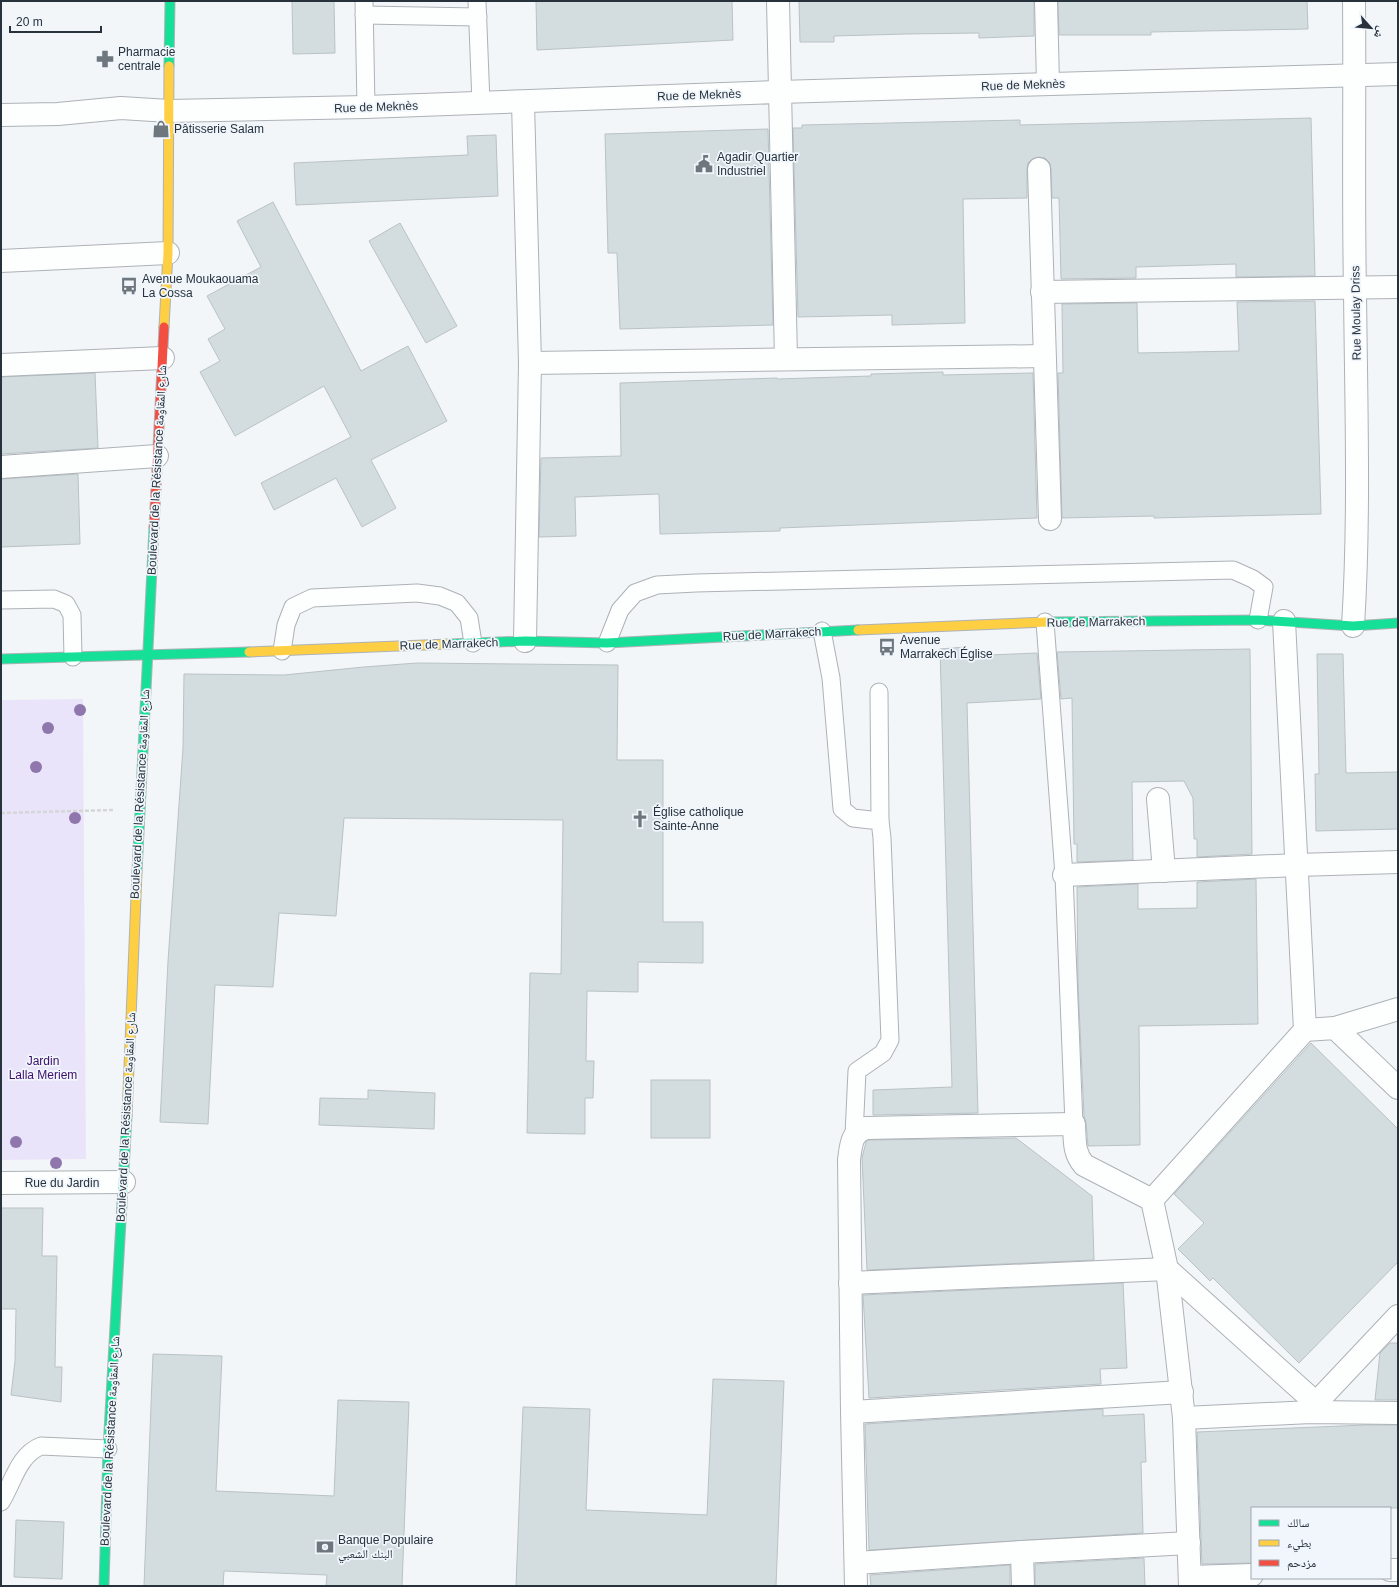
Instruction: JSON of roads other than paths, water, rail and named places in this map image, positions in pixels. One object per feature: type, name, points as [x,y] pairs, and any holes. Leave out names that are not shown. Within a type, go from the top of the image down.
[{"type":"street","name":"Boulevard de la Résistance شارع المقاومة","points":[[104,1586],[108,1449],[124,1182],[139,810],[168,253],[170,1]]},
{"type":"street","points":[[778,1],[786,359]]},
{"type":"street","points":[[1046,1],[1048,84]]},
{"type":"street","name":"Rue Moulay Driss","points":[[1353,626],[1356,560],[1357,411],[1354,1]]},
{"type":"street","name":"Rue de Meknès","points":[[1,115],[58,114],[121,108],[169,111],[481,104],[780,92],[1398,74]]},
{"type":"street","points":[[524,102],[530,363],[525,641]]},
{"type":"street","points":[[1039,169],[1050,519]]},
{"type":"street","points":[[1,261],[168,253]]},
{"type":"street","points":[[1042,292],[1398,287]]},
{"type":"street","points":[[530,363],[1044,356]]},
{"type":"street","points":[[1,365],[163,358]]},
{"type":"street","points":[[1,467],[157,456]]},
{"type":"street","name":"Rue de Marrakech","points":[[1,659],[147,656],[525,641],[607,643],[822,631],[1045,622],[1258,620],[1353,626],[1398,622]]},
{"type":"street","points":[[1284,621],[1305,1030]]},
{"type":"street","points":[[1158,799],[1164,872]]},
{"type":"street","points":[[1064,875],[1398,862]]},
{"type":"street","points":[[1152,1200],[1305,1030],[1335,1028],[1398,1009]]},
{"type":"street","points":[[1335,1028],[1398,1088]]},
{"type":"street","points":[[856,1586],[849,1160],[854,1135],[860,1130],[866,1128],[1074,1124],[1075,1148],[1078,1157],[1084,1165],[1152,1200]]},
{"type":"street","name":"Rue du Jardin","points":[[1,1184],[124,1182]]},
{"type":"street","points":[[1152,1200],[1167,1269],[1182,1392],[1190,1582],[1251,1575]]},
{"type":"street","points":[[850,1283],[1167,1269],[1314,1408]]},
{"type":"street","points":[[1314,1408],[1398,1316]]},
{"type":"street","points":[[852,1412],[1182,1392]]},
{"type":"street","points":[[1184,1418],[1314,1408],[1398,1413]]},
{"type":"street","points":[[856,1563],[1189,1543]]},
{"type":"street","points":[[1022,1552],[1023,1586]]},
{"type":"lane","points":[[366,107],[364,8],[477,9],[481,104]]},
{"type":"lane","points":[[607,643],[620,610],[636,593],[657,585],[696,583],[1233,570],[1252,578],[1264,587],[1258,620]]},
{"type":"lane","points":[[282,651],[286,625],[293,608],[312,598],[417,593],[440,596],[457,603],[469,618],[473,643]]},
{"type":"lane","points":[[1,600],[54,599],[66,604],[72,615],[73,657]]},
{"type":"lane","points":[[1045,622],[1064,875],[1074,1124]]},
{"type":"lane","points":[[822,631],[831,678],[842,809],[853,818],[880,821]]},
{"type":"lane","points":[[854,1135],[857,1071],[883,1053],[890,1040],[882,838],[880,821],[879,692]]},
{"type":"lane","points":[[1,1502],[24,1458],[32,1450],[40,1446],[108,1449]]},
{"type":"place","name":"Pharmacie centrale","points":[[105,59]]},
{"type":"place","name":"Pâtisserie Salam","points":[[161,129]]},
{"type":"place","name":"Agadir Quartier Industriel","points":[[704,164]]},
{"type":"place","name":"Avenue Moukaouama La Cossa","points":[[129,286]]},
{"type":"place","name":"Avenue Marrakech Église","points":[[887,647]]},
{"type":"place","name":"Église catholique Sainte-Anne","points":[[640,819]]},
{"type":"place","name":"Banque Populaire البنك الشعبي","points":[[325,1547]]},
{"type":"park label","name":"Jardin Lalla Meriem","points":[[43,1068]]}]
